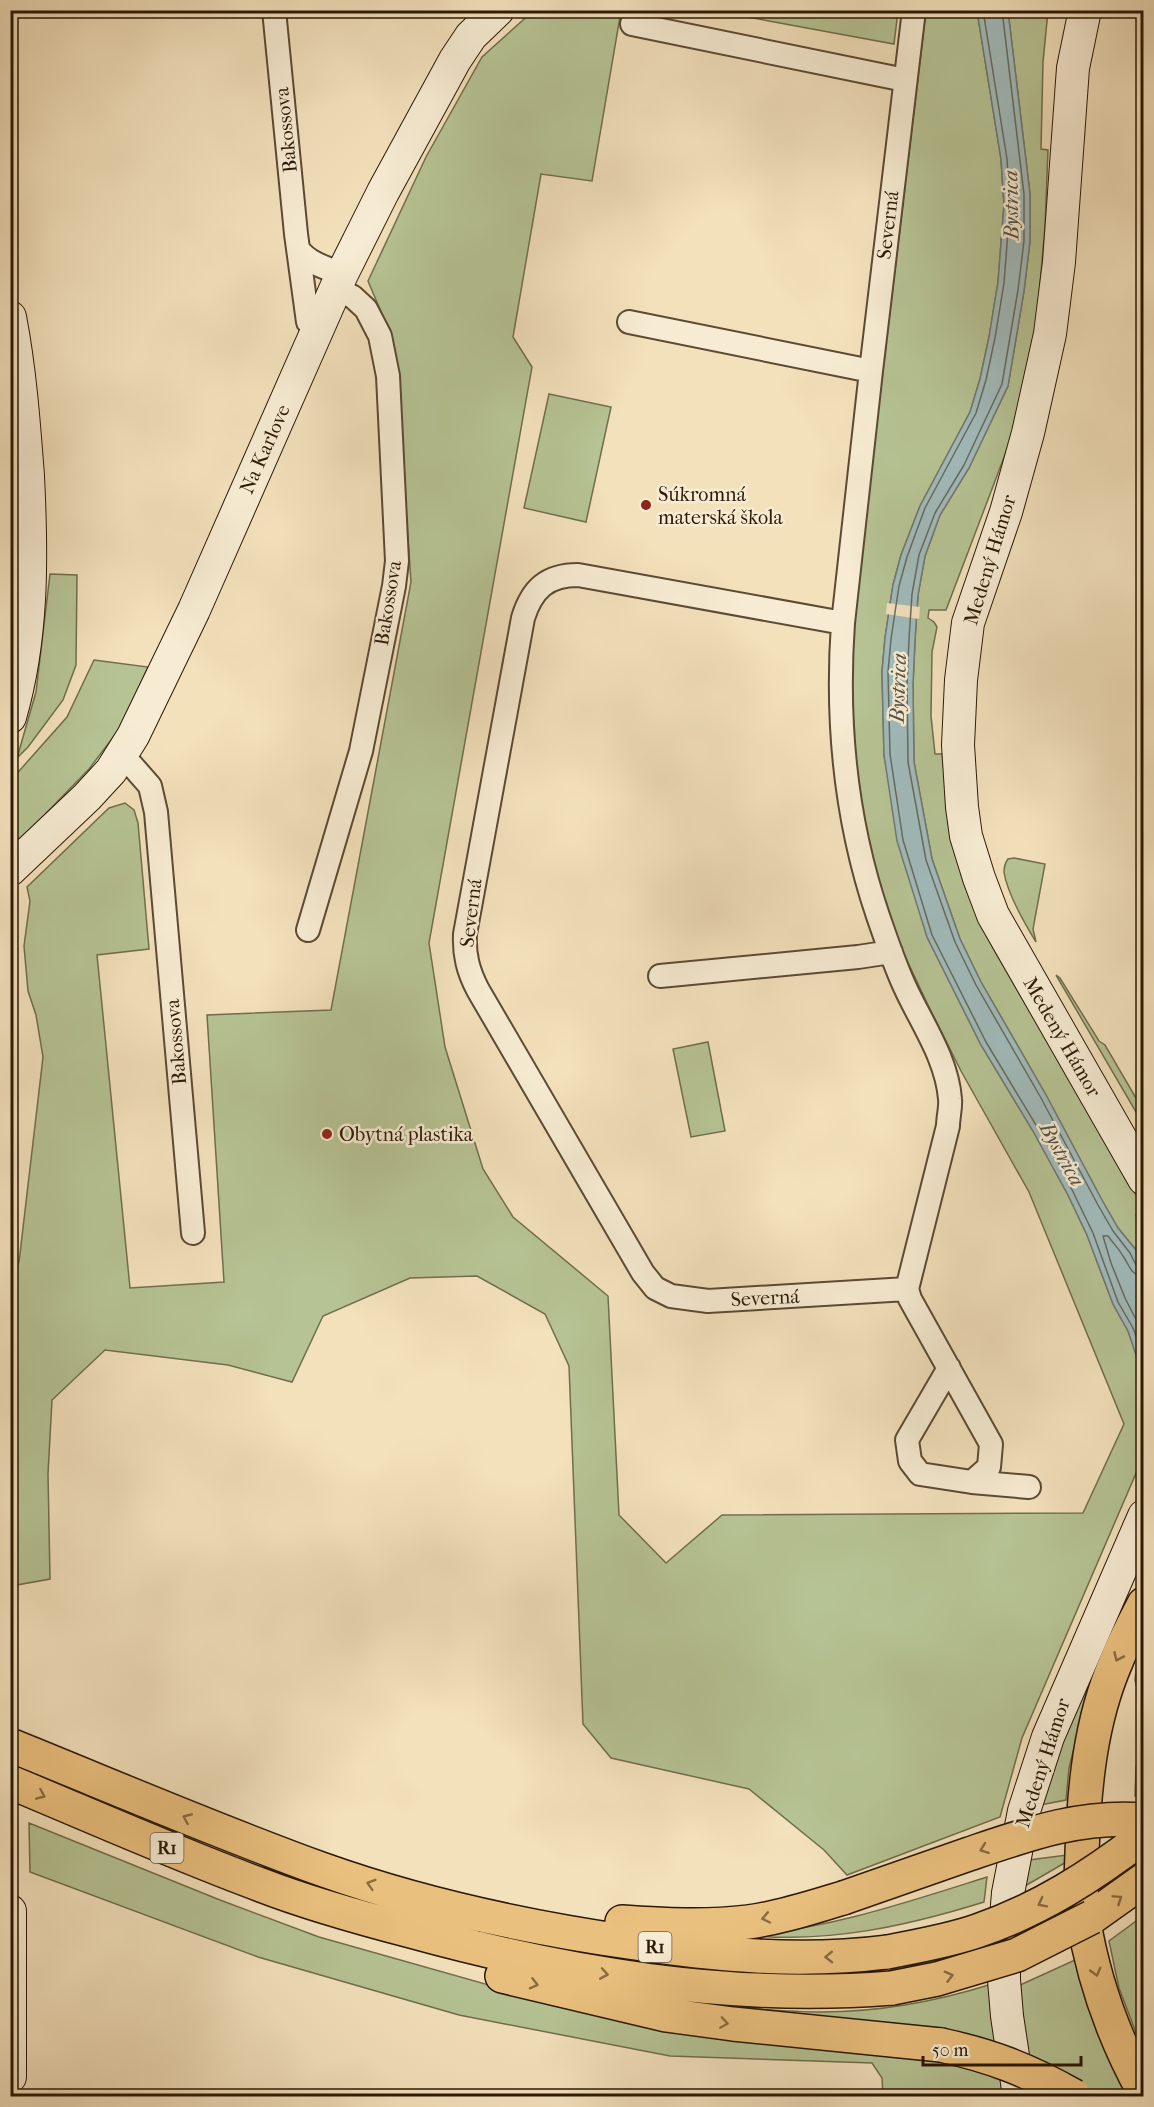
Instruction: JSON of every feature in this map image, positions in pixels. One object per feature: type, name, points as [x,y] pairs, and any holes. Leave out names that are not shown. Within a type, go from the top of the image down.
[{"type":"highway","points":[[1143,1604],[1115,1663],[1098,1718],[1084,1803],[1081,1883],[1083,1915],[1104,2004],[1143,2092]]},
{"type":"highway","name":"R1","points":[[10,1745],[211,1828],[313,1866],[427,1900],[550,1930],[709,1953],[756,1957],[848,1957],[933,1943],[976,1931],[1022,1914],[1064,1892],[1093,1874],[1143,1836]]},
{"type":"highway","name":"R1","points":[[10,1782],[264,1886],[351,1915],[486,1952],[615,1976],[672,1983],[788,1992],[839,1992],[892,1988],[937,1979],[1017,1955],[1092,1917],[1143,1880]]},
{"type":"highway","points":[[427,1900],[506,1904],[601,1920],[652,1924],[710,1925],[749,1922],[790,1914],[843,1898],[1029,1833],[1076,1822],[1125,1818],[1143,1820]]},
{"type":"highway","points":[[264,1886],[320,1922],[455,1964],[666,2015],[941,2045],[1016,2066],[1074,2096]]},
{"type":"street","name":"Bakossova","points":[[274,10],[298,249],[308,322],[317,331]]},
{"type":"street","name":"Na Karlove","points":[[10,870],[111,771],[133,736],[194,610],[337,286],[383,192],[455,60],[471,36],[498,10]]},
{"type":"street","name":"Severná","points":[[843,622],[578,575],[561,575],[546,581],[526,606],[465,933],[466,965],[478,990],[643,1273],[655,1288],[671,1296],[708,1301],[908,1289],[948,1126],[950,1100],[947,1082],[938,1055],[903,983],[864,869],[850,803],[842,732],[843,622],[914,10]]},
{"type":"street","name":"Medený Hámor","points":[[1085,10],[1073,68],[1059,262],[1050,334],[1028,433],[1006,512],[968,623],[960,691],[958,745],[960,787],[966,836],[993,915],[1143,1179]]},
{"type":"street","points":[[632,24],[905,80]]},
{"type":"street","name":"Bakossova","points":[[298,249],[303,256],[316,263],[337,286],[366,309],[380,336],[387,376],[397,561],[361,751],[308,930]]},
{"type":"street","name":"Bakossova","points":[[302,276],[306,284],[337,286]]},
{"type":"street","points":[[10,317],[25,430],[31,569],[24,656],[10,717]]},
{"type":"street","points":[[629,322],[871,371]]},
{"type":"street","name":"Bakossova","points":[[122,753],[150,786],[156,812],[193,1233]]},
{"type":"street","points":[[660,976],[891,952]]},
{"type":"street","points":[[908,1289],[910,1299],[991,1444],[989,1467],[972,1482]]},
{"type":"street","points":[[949,1368],[907,1440],[910,1461],[920,1474],[1029,1487]]},
{"type":"street","name":"Medený Hámor","points":[[1019,2097],[1006,2004],[1004,1942],[1008,1893],[1024,1811],[1048,1737],[1143,1516]]},
{"type":"street","points":[[10,1911],[10,2077]]},
{"type":"green space","points":[[898,10],[894,44],[715,11]]},
{"type":"green space","points":[[533,11],[621,11],[592,181],[541,174],[513,337],[532,367],[429,943],[445,1047],[483,1169],[513,1217],[608,1296],[619,1515],[666,1563],[722,1515],[1083,1513],[1124,1424],[1029,1192],[961,1071],[881,905],[857,815],[849,729],[853,620],[926,11],[977,11],[1001,159],[1004,205],[998,282],[980,379],[970,412],[920,506],[901,555],[893,585],[882,672],[884,755],[891,793],[927,937],[981,1045],[1033,1131],[1068,1195],[1087,1235],[1113,1304],[1128,1331],[1144,1376],[1143,1457],[1022,1738],[1000,1817],[847,1875],[824,1850],[749,1789],[611,1758],[583,1724],[569,1366],[545,1314],[477,1276],[410,1278],[323,1316],[292,1382],[228,1365],[105,1350],[52,1400],[48,1474],[50,1579],[11,1586],[11,1280],[19,1262],[43,1057],[36,1015],[28,991],[24,946],[30,901],[27,887],[109,808],[125,803],[134,810],[138,823],[149,949],[97,955],[130,1288],[224,1282],[207,1015],[331,1010],[411,582],[397,379],[387,326],[368,281],[426,157],[482,57]]},
{"type":"green space","points":[[1008,11],[1048,11],[1043,62],[1041,149],[1048,150],[1045,227],[1036,330],[1014,431],[946,610],[929,610],[928,618],[937,627],[932,652],[931,716],[935,754],[942,754],[952,837],[964,884],[993,948],[1143,1207],[1143,1211],[1136,1215],[1143,1237],[1143,1268],[1136,1250],[1118,1228],[1103,1202],[1046,1095],[981,982],[960,939],[932,859],[914,762],[915,640],[918,595],[925,556],[940,515],[969,468],[1008,386],[1024,291],[1030,241],[1030,194]]},
{"type":"green space","points":[[549,394],[611,407],[586,522],[524,508]]},
{"type":"green space","points":[[50,574],[77,575],[76,665],[63,700],[17,758],[36,692]]},
{"type":"green space","points":[[94,660],[148,667],[121,727],[89,769],[24,836],[23,844],[11,846],[10,786],[12,779],[67,717]]},
{"type":"green space","points":[[1008,859],[1045,864],[1033,929],[1036,942],[1017,908],[1006,880],[1005,864]]},
{"type":"green space","points":[[1056,975],[1099,1041],[1105,1045],[1143,1110],[1143,1124]]},
{"type":"green space","points":[[708,1042],[725,1131],[691,1137],[673,1049]]},
{"type":"green space","points":[[1143,1551],[1143,1560],[1101,1650],[1069,1768],[1066,1800],[1040,1805],[1077,1698]]},
{"type":"green space","points":[[1143,1647],[1143,1714],[1135,1680],[1137,1661]]},
{"type":"green space","points":[[1143,1727],[1143,1797],[1135,1796],[1136,1768]]},
{"type":"green space","points":[[29,1823],[319,1937],[524,1995],[913,2056],[1001,2076],[1006,2096],[883,2096],[882,2078],[872,2063],[670,2056],[459,2015],[258,1957],[30,1872]]},
{"type":"green space","points":[[1067,1855],[1068,1861],[1025,1886],[1029,1860]]},
{"type":"green space","points":[[987,1877],[984,1902],[926,1919],[836,1935],[775,1937],[745,1935],[838,1921]]},
{"type":"green space","points":[[1143,1916],[1143,2051],[1119,1988],[1109,1941]]},
{"type":"green space","points":[[1077,1959],[1092,2016],[1130,2096],[1100,2096],[1025,2055],[1018,1986]]},
{"type":"green space","points":[[992,1984],[996,2043],[689,2004],[788,2011],[865,2010],[951,1996]]},
{"type":"water","name":"Bystrica","points":[[977,11],[1008,11],[1030,194],[1030,241],[1008,386],[969,468],[940,515],[925,556],[918,595],[915,640],[914,762],[932,859],[960,939],[981,982],[1046,1095],[1103,1202],[1118,1228],[1136,1250],[1143,1268],[1143,1376],[1128,1331],[1113,1304],[1087,1235],[1068,1195],[1033,1131],[981,1045],[927,937],[897,841],[884,755],[882,672],[893,585],[901,555],[920,506],[970,412],[980,379],[998,282],[1004,205],[1001,159]]},
{"type":"pier","points":[[887,603],[920,607],[919,619],[886,614]]},
{"type":"place","name":"Súkromná materská škola","points":[[646,505]]},
{"type":"place","name":"Obytná plastika","points":[[327,1134]]}]
